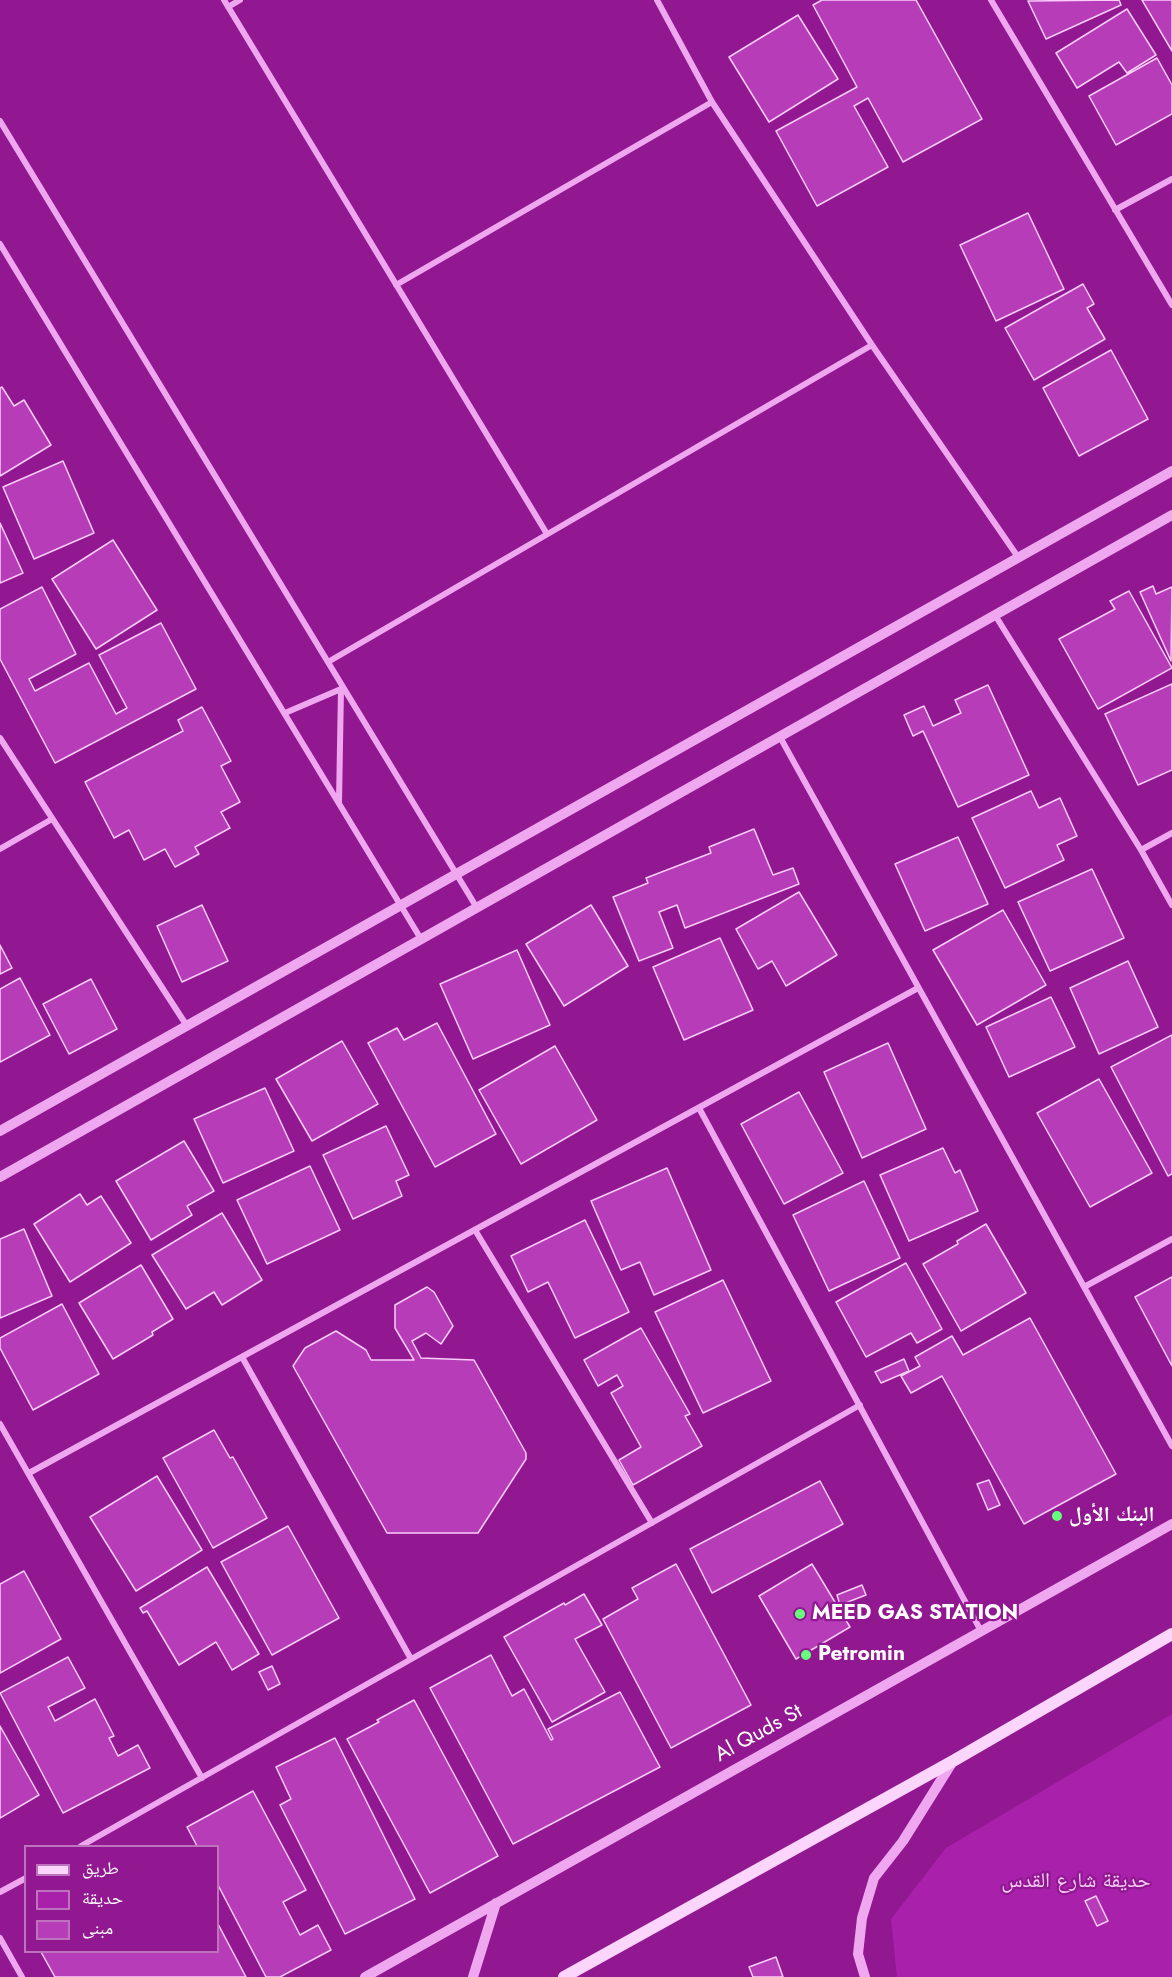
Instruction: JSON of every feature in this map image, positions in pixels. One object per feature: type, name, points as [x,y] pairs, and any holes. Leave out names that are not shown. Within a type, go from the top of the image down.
[{"type":"main road","points":[[564,1977],[953,1761],[1172,1634]]},
{"type":"street","points":[[224,0],[547,534]]},
{"type":"street","points":[[228,7],[240,0]]},
{"type":"street","points":[[657,0],[712,102],[872,345],[1018,557]]},
{"type":"street","points":[[991,0],[1172,305]]},
{"type":"street","points":[[396,285],[712,102]]},
{"type":"street","points":[[0,121],[477,908]]},
{"type":"street","points":[[1115,210],[1172,179]]},
{"type":"street","points":[[0,244],[421,939]]},
{"type":"street","points":[[328,662],[872,345]]},
{"type":"street","points":[[0,1131],[1172,471]]},
{"type":"street","points":[[0,1177],[1172,515]]},
{"type":"street","points":[[995,615],[1172,904]]},
{"type":"street","points":[[285,713],[341,689],[339,803]]},
{"type":"street","points":[[780,737],[1172,1446]]},
{"type":"street","points":[[0,738],[187,1026]]},
{"type":"street","points":[[0,849],[52,819]]},
{"type":"street","points":[[1141,850],[1172,833]]},
{"type":"street","points":[[29,1473],[918,988]]},
{"type":"street","points":[[699,1108],[981,1631]]},
{"type":"street","points":[[475,1230],[652,1523]]},
{"type":"street","points":[[1084,1287],[1172,1239]]},
{"type":"street","points":[[242,1357],[411,1659]]},
{"type":"street","points":[[83,1845],[860,1405]]},
{"type":"street","points":[[0,1424],[202,1778]]},
{"type":"street","name":"Al Quds St","points":[[365,1977],[1172,1524]]},
{"type":"street","points":[[865,1977],[858,1954],[862,1918],[874,1878],[903,1841],[953,1761]]},
{"type":"street","points":[[0,1892],[24,1879]]},
{"type":"street","points":[[473,1977],[496,1903]]},
{"type":"street","points":[[0,1938],[22,1977]]},
{"type":"green space","name":"حديقة شارع القدس","points":[[1172,1714],[1172,1977],[897,1977],[891,1919],[946,1848]]},
{"type":"building","points":[[822,0],[916,0],[982,119],[903,162],[868,98],[854,106],[888,167],[817,206],[776,131],[857,87],[813,5]]},
{"type":"building","points":[[1119,0],[1121,5],[1046,39],[1028,1]]},
{"type":"building","points":[[1142,0],[1172,0],[1172,51]]},
{"type":"building","points":[[1127,9],[1156,55],[1127,73],[1119,62],[1077,88],[1056,53]]},
{"type":"building","points":[[798,15],[838,79],[769,122],[729,57]]},
{"type":"building","points":[[1157,58],[1172,85],[1172,114],[1116,145],[1089,96]]},
{"type":"building","points":[[1028,213],[1064,289],[996,321],[960,245]]},
{"type":"building","points":[[1083,284],[1094,304],[1087,308],[1105,339],[1034,380],[1005,328]]},
{"type":"building","points":[[1111,350],[1148,419],[1079,456],[1043,388]]},
{"type":"building","points":[[2,387],[14,406],[24,400],[51,445],[0,476],[0,388]]},
{"type":"building","points":[[63,461],[94,533],[34,559],[3,487]]},
{"type":"building","points":[[0,523],[23,573],[0,583]]},
{"type":"building","points":[[113,540],[157,610],[96,649],[52,579]]},
{"type":"building","points":[[1153,586],[1156,594],[1172,587],[1171,661],[1140,592]]},
{"type":"building","points":[[42,587],[76,654],[29,679],[35,691],[89,663],[116,714],[127,708],[99,655],[161,623],[196,689],[55,763],[0,659],[0,609]]},
{"type":"building","points":[[1129,591],[1172,668],[1098,709],[1059,639],[1115,609],[1110,601]]},
{"type":"building","points":[[1172,684],[1172,770],[1138,785],[1105,714]]},
{"type":"building","points":[[988,685],[1029,775],[958,807],[923,731],[913,736],[904,715],[924,706],[933,726],[961,713],[955,700]]},
{"type":"building","points":[[202,707],[231,761],[221,766],[240,802],[221,812],[230,828],[195,847],[199,854],[175,867],[165,849],[144,860],[129,830],[114,838],[85,782],[183,731],[178,720]]},
{"type":"building","points":[[1031,791],[1039,808],[1060,798],[1077,836],[1057,845],[1064,860],[1005,888],[972,818]]},
{"type":"building","points":[[754,829],[773,875],[793,868],[799,884],[685,928],[677,905],[659,912],[673,948],[639,961],[613,897],[648,883],[646,878],[711,853],[709,847]]},
{"type":"building","points":[[958,837],[988,904],[925,931],[895,864]]},
{"type":"building","points":[[1092,869],[1124,938],[1050,971],[1018,902]]},
{"type":"building","points":[[799,892],[837,955],[786,986],[772,961],[758,969],[736,929]]},
{"type":"building","points":[[202,905],[228,961],[182,982],[157,926]]},
{"type":"building","points":[[591,905],[628,966],[564,1006],[526,944]]},
{"type":"building","points":[[1003,910],[1046,985],[977,1025],[933,950]]},
{"type":"building","points":[[720,938],[753,1010],[684,1040],[653,967]]},
{"type":"building","points":[[0,945],[12,968],[0,974]]},
{"type":"building","points":[[517,950],[550,1025],[473,1059],[440,984]]},
{"type":"building","points":[[1128,961],[1158,1027],[1099,1054],[1070,988]]},
{"type":"building","points":[[20,978],[50,1035],[0,1062],[0,989]]},
{"type":"building","points":[[91,979],[117,1029],[69,1054],[43,1004]]},
{"type":"building","points":[[1051,997],[1075,1047],[1009,1077],[986,1027]]},
{"type":"building","points":[[437,1023],[496,1134],[435,1167],[368,1043],[397,1028],[404,1040]]},
{"type":"building","points":[[1172,1035],[1172,1174],[1168,1176],[1111,1067]]},
{"type":"building","points":[[342,1041],[378,1104],[312,1141],[276,1079]]},
{"type":"building","points":[[888,1043],[926,1129],[862,1158],[824,1072]]},
{"type":"building","points":[[555,1046],[597,1120],[521,1164],[479,1090]]},
{"type":"building","points":[[1099,1079],[1152,1173],[1090,1207],[1037,1113]]},
{"type":"building","points":[[265,1088],[294,1151],[223,1183],[194,1119]]},
{"type":"building","points":[[799,1092],[843,1173],[784,1204],[741,1124]]},
{"type":"building","points":[[386,1126],[409,1175],[396,1181],[402,1196],[353,1219],[323,1155]]},
{"type":"building","points":[[184,1141],[214,1191],[187,1206],[192,1215],[151,1240],[116,1181]]},
{"type":"building","points":[[943,1148],[955,1173],[960,1170],[978,1211],[909,1241],[880,1175]]},
{"type":"building","points":[[310,1166],[340,1230],[267,1264],[237,1200]]},
{"type":"building","points":[[667,1168],[711,1270],[654,1295],[640,1262],[621,1270],[591,1201]]},
{"type":"building","points":[[864,1181],[900,1258],[829,1291],[793,1215]]},
{"type":"building","points":[[80,1194],[87,1205],[101,1196],[131,1243],[70,1282],[34,1224]]},
{"type":"building","points":[[222,1213],[262,1280],[222,1305],[214,1292],[186,1309],[152,1255]]},
{"type":"building","points":[[585,1220],[629,1312],[575,1338],[548,1282],[528,1292],[511,1256]]},
{"type":"building","points":[[986,1224],[1026,1293],[961,1331],[923,1264],[958,1244],[957,1241]]},
{"type":"building","points":[[24,1229],[52,1296],[0,1318],[0,1239]]},
{"type":"building","points":[[906,1263],[942,1329],[917,1343],[911,1333],[866,1357],[836,1302]]},
{"type":"building","points":[[141,1265],[173,1319],[152,1332],[153,1335],[113,1359],[79,1303]]},
{"type":"building","points":[[1172,1277],[1172,1366],[1135,1297]]},
{"type":"building","points":[[723,1280],[771,1381],[703,1413],[655,1312]]},
{"type":"building","points":[[427,1287],[434,1292],[453,1326],[441,1344],[426,1333],[412,1341],[421,1358],[474,1360],[526,1453],[526,1459],[478,1533],[387,1533],[293,1366],[305,1348],[336,1331],[366,1350],[371,1360],[414,1360],[395,1328],[395,1305]]},
{"type":"building","points":[[62,1304],[99,1374],[33,1410],[0,1348],[0,1338]]},
{"type":"building","points":[[1030,1318],[1116,1474],[1024,1524],[942,1376],[911,1393],[901,1376],[920,1366],[915,1357],[952,1336],[963,1355]]},
{"type":"building","points":[[641,1328],[690,1414],[685,1416],[702,1446],[633,1485],[619,1460],[641,1447],[611,1393],[623,1386],[617,1375],[598,1386],[584,1360]]},
{"type":"building","points":[[904,1359],[909,1371],[881,1383],[875,1372]]},
{"type":"building","points":[[214,1430],[230,1458],[233,1457],[267,1518],[213,1548],[163,1458]]},
{"type":"building","points":[[157,1476],[202,1550],[136,1591],[90,1517]]},
{"type":"building","points":[[989,1480],[1000,1505],[988,1510],[977,1484]]},
{"type":"building","points":[[820,1481],[843,1524],[712,1593],[690,1549]]},
{"type":"building","points":[[288,1526],[339,1618],[272,1655],[221,1562]]},
{"type":"building","points":[[676,1564],[751,1705],[671,1748],[603,1619],[638,1599],[632,1588]]},
{"type":"building","points":[[812,1564],[850,1627],[796,1659],[759,1596]]},
{"type":"building","points":[[207,1567],[259,1654],[232,1670],[216,1642],[179,1665],[147,1611],[143,1613],[140,1608]]},
{"type":"building","points":[[24,1571],[61,1639],[0,1673],[0,1584]]},
{"type":"building","points":[[862,1585],[866,1595],[840,1605],[837,1595]]},
{"type":"building","points":[[584,1594],[602,1625],[575,1639],[605,1692],[552,1722],[504,1637]]},
{"type":"building","points":[[491,1655],[512,1696],[524,1689],[551,1740],[553,1739],[548,1729],[620,1692],[660,1767],[513,1844],[430,1688]]},
{"type":"building","points":[[68,1657],[85,1688],[48,1707],[55,1721],[95,1699],[114,1736],[109,1738],[118,1756],[138,1745],[150,1768],[63,1813],[0,1693]]},
{"type":"building","points":[[272,1666],[280,1684],[268,1690],[259,1672]]},
{"type":"building","points":[[414,1700],[498,1856],[430,1893],[347,1739]]},
{"type":"building","points":[[0,1726],[39,1795],[0,1818]]},
{"type":"building","points":[[335,1738],[415,1899],[345,1934],[280,1805],[291,1799],[276,1767]]},
{"type":"building","points":[[253,1791],[306,1890],[283,1902],[300,1935],[318,1925],[331,1950],[280,1977],[266,1977],[219,1887],[219,1845],[196,1845],[187,1827]]},
{"type":"building","points":[[1096,1896],[1108,1921],[1097,1926],[1085,1901]]},
{"type":"building","points":[[219,1926],[246,1977],[55,1977],[42,1953],[219,1953]]},
{"type":"building","points":[[776,1957],[783,1977],[753,1977],[749,1967]]},
{"type":"place","name":"البنك الأول","points":[[1057,1516]]},
{"type":"place","name":"MEED GAS STATION","points":[[800,1614]]},
{"type":"place","name":"Petromin","points":[[806,1655]]}]
